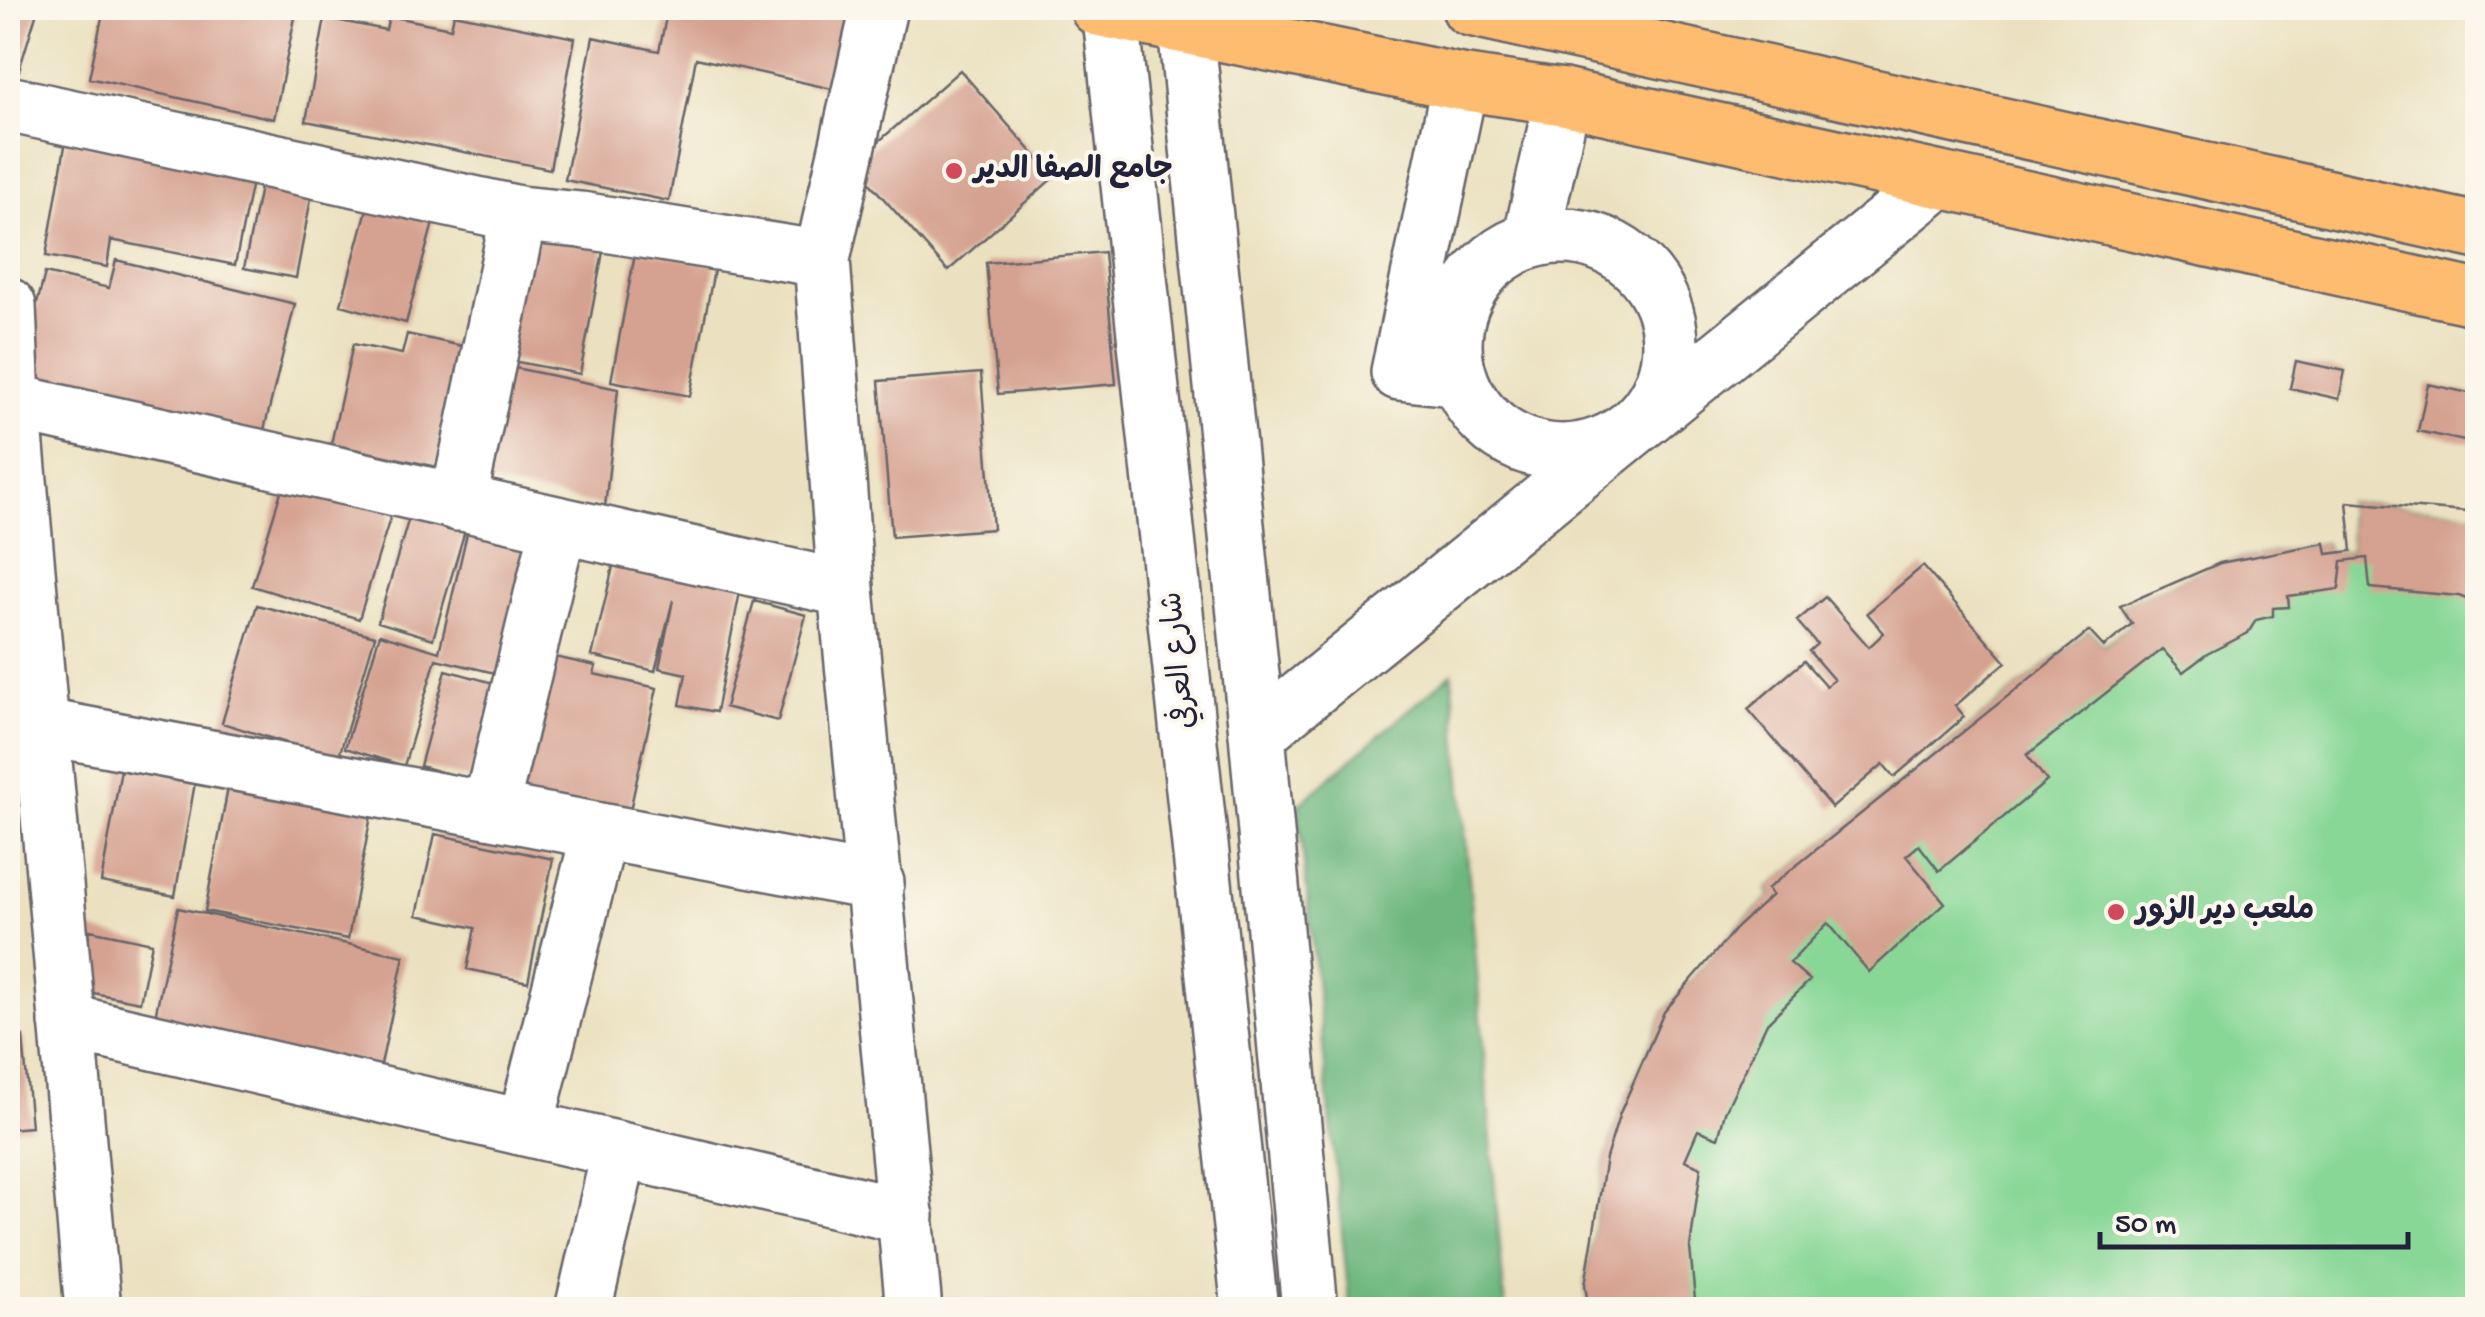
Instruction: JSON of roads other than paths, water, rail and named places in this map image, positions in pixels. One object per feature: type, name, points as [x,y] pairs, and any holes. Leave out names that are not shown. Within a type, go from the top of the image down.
[{"type":"main road","points":[[1470,8],[2478,232]]},
{"type":"main road","points":[[1106,9],[1185,16],[1460,82],[1563,97],[2478,298]]},
{"type":"street","points":[[879,8],[822,259],[846,588],[914,1310]]},
{"type":"street","name":"شارع العرفي","points":[[1106,9],[1250,1310]]},
{"type":"street","points":[[1185,16],[1310,1310]]},
{"type":"street","points":[[1460,82],[1399,372],[1460,379]]},
{"type":"street","points":[[1531,240],[1563,97]]},
{"type":"street","points":[[8,104],[518,214],[581,220],[822,259]]},
{"type":"street","points":[[1257,734],[1939,180]]},
{"type":"street","points":[[458,502],[518,214]]},
{"type":"street","points":[[1566,236],[1602,243],[1633,262],[1656,289],[1669,323],[1670,359],[1660,393],[1639,422],[1608,442],[1574,453],[1537,450],[1504,436],[1477,411],[1460,379],[1453,345],[1459,310],[1474,279],[1500,255],[1531,240],[1566,236]]},
{"type":"street","points":[[8,306],[12,402],[93,1310]]},
{"type":"street","points":[[12,402],[846,588]]},
{"type":"street","points":[[490,810],[559,525]]},
{"type":"street","points":[[40,726],[876,883]]},
{"type":"street","points":[[525,1128],[600,832]]},
{"type":"street","points":[[67,1022],[906,1216]]},
{"type":"street","points":[[583,1310],[620,1150]]},
{"type":"place","name":"جامع الصفا الدير","points":[[954,171]]},
{"type":"place","name":"ملعب دير الزور","points":[[2116,912]]}]
